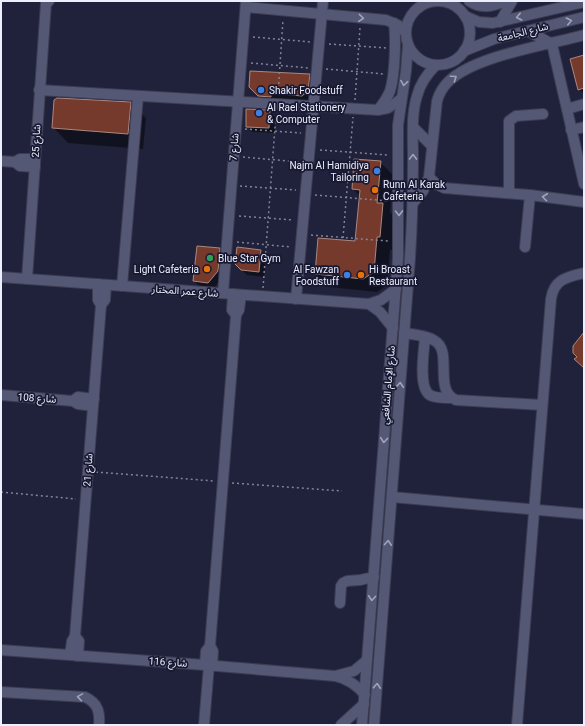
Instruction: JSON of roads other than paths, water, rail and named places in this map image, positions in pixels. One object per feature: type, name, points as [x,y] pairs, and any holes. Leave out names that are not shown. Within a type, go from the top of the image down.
[{"type":"street","points":[[296,299],[323,1]]},
{"type":"street","points":[[412,1],[413,14]]},
{"type":"street","points":[[436,1],[444,2],[460,10],[465,16],[470,34],[464,51],[452,62],[436,65],[418,59],[408,44],[406,33],[408,23],[419,7],[436,1]]},
{"type":"street","points":[[469,1],[486,7],[507,1]]},
{"type":"street","points":[[500,22],[512,1]]},
{"type":"street","name":"شارع 25","points":[[27,279],[46,2]]},
{"type":"street","name":"شارع الجامعة","points":[[465,16],[478,22],[500,22],[584,2]]},
{"type":"street","points":[[246,4],[284,10],[386,20],[394,23],[406,33]]},
{"type":"street","name":"شارع 7","points":[[204,725],[209,665],[213,651],[210,646],[236,315],[232,310],[227,241],[246,4]]},
{"type":"street","name":"شارع الجامعة","points":[[464,51],[484,42],[584,17]]},
{"type":"street","points":[[378,110],[387,99],[391,86],[395,43],[394,23]]},
{"type":"street","points":[[528,31],[552,44],[571,130],[580,150],[584,182]]},
{"type":"street","points":[[413,203],[423,191],[429,177],[437,101],[443,87],[448,82],[464,71],[486,61],[513,52],[552,44],[584,35]]},
{"type":"street","name":"شارع الإمام الشافعي","points":[[362,725],[396,289],[398,242],[398,126],[406,71],[408,44]]},
{"type":"street","name":"شارع الإمام الشافعي","points":[[374,725],[413,203],[413,127],[416,98],[419,88],[423,80],[436,65]]},
{"type":"street","points":[[39,90],[378,110],[388,108],[401,100]]},
{"type":"street","points":[[122,286],[138,96]]},
{"type":"street","points":[[567,109],[584,104]]},
{"type":"street","points":[[378,110],[388,114],[398,126]]},
{"type":"street","points":[[509,193],[509,121],[516,116],[543,114]]},
{"type":"street","points":[[413,127],[432,146]]},
{"type":"street","points":[[571,130],[584,128]]},
{"type":"street","points":[[1,161],[15,162],[20,159],[35,163]]},
{"type":"street","points":[[429,177],[436,184],[444,188],[530,195],[584,202]]},
{"type":"street","points":[[525,247],[530,195]]},
{"type":"street","points":[[517,725],[552,294],[556,286],[563,279],[584,273]]},
{"type":"street","name":"شارع عمر المختار","points":[[1,277],[369,304],[381,300],[396,289]]},
{"type":"street","name":"شارع 21","points":[[74,656],[78,641],[75,636],[101,305],[98,300],[102,284]]},
{"type":"street","points":[[369,304],[385,316],[393,328]]},
{"type":"street","points":[[404,333],[425,337],[437,342],[442,351],[445,388],[451,398]]},
{"type":"street","points":[[425,337],[422,380],[424,390],[432,397],[542,406]]},
{"type":"street","name":"شارع 108","points":[[1,395],[73,400],[78,404],[94,403]]},
{"type":"street","points":[[392,496],[584,514]]},
{"type":"street","points":[[340,603],[341,586],[343,583],[347,581],[374,577]]},
{"type":"street","name":"شارع 116","points":[[1,650],[335,676],[354,684],[364,700]]},
{"type":"street","name":"شارع 116","points":[[335,676],[354,671],[368,660]]},
{"type":"street","points":[[1,692],[85,697],[94,702],[97,706],[100,715],[99,725]]},
{"type":"street","points":[[341,725],[364,700]]},
{"type":"place","name":"Shakir Foodstuff","points":[[261,90]]},
{"type":"place","name":"Al Rael Stationery & Computer","points":[[259,113]]},
{"type":"place","name":"Najm Al Hamidiya Tailoring","points":[[377,171]]},
{"type":"place","name":"Runn Al Karak Cafeteria","points":[[375,190]]},
{"type":"place","name":"Blue Star Gym","points":[[210,258]]},
{"type":"place","name":"Light Cafeteria","points":[[207,269]]},
{"type":"place","name":"Al Fawzan Foodstuff","points":[[347,275]]},
{"type":"place","name":"Hi Broast Restaurant","points":[[361,275]]}]
